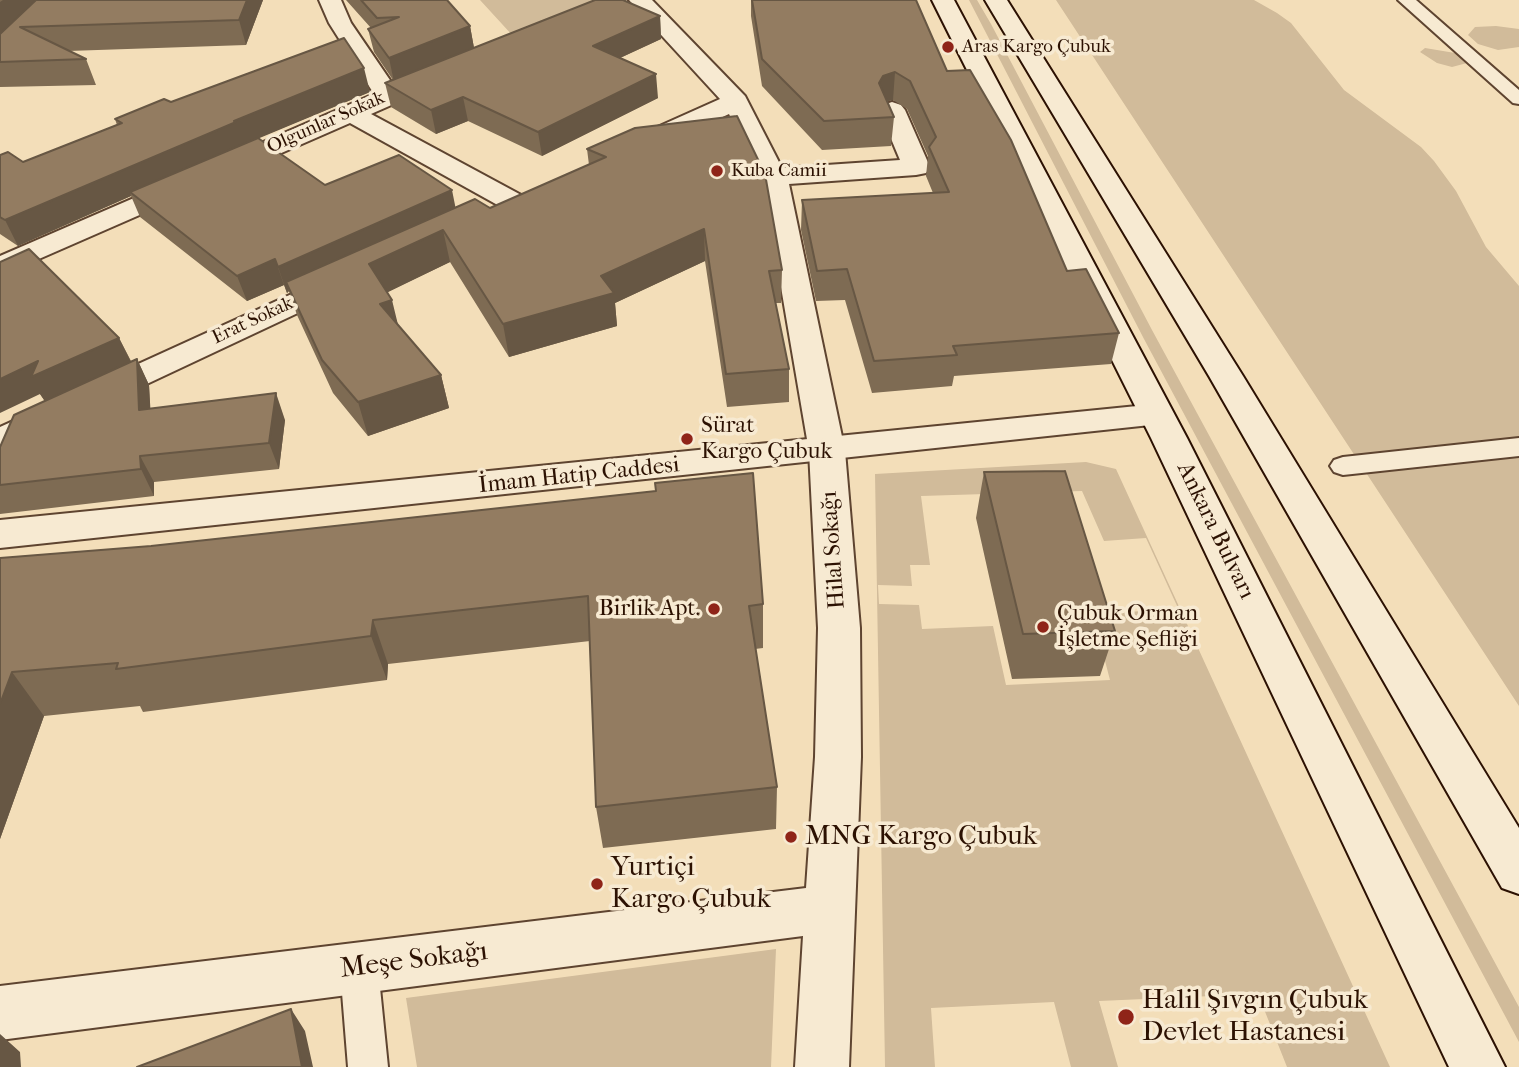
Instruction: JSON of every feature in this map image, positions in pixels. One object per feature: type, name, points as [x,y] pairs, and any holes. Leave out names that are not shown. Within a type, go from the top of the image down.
[{"type":"street","points":[[330,0],[340,23],[388,96]]},
{"type":"street","name":"Hilal Sokağı","points":[[640,0],[736,101],[773,177],[781,205],[827,451],[839,628],[838,757],[828,909],[822,1067]]},
{"type":"street","name":"Ankara Bulvarı","points":[[943,0],[1157,415],[1478,1067]]},
{"type":"street","points":[[996,0],[1226,376],[1519,872]]},
{"type":"street","name":"Olgunlar Sokak","points":[[0,267],[464,64]]},
{"type":"street","points":[[624,152],[736,101]]},
{"type":"street","points":[[773,177],[916,167],[892,110]]},
{"type":"street","points":[[350,113],[525,197],[479,218]]},
{"type":"street","name":"Erat Sokak","points":[[0,440],[363,270]]},
{"type":"street","name":"İmam Hatip Caddesi","points":[[0,534],[1157,415]]},
{"type":"street","name":"Meşe Sokağı","points":[[0,1013],[828,909]]},
{"type":"lane","points":[[1406,0],[1519,99]]},
{"type":"lane","points":[[1343,466],[1519,447]]},
{"type":"lane","points":[[359,968],[368,1067]]},
{"type":"shaded area","points":[[480,0],[597,0],[513,36]]},
{"type":"shaded area","points":[[969,0],[977,0],[991,24],[1152,330],[1519,1007],[1519,1042],[1144,339]]},
{"type":"shaded area","points":[[1056,0],[1254,0],[1277,13],[1291,23],[1344,90],[1421,147],[1434,161],[1456,191],[1486,247],[1519,286],[1519,706]]},
{"type":"shaded area","points":[[1475,27],[1519,29],[1519,47],[1498,50],[1478,44],[1468,35]]},
{"type":"shaded area","points":[[1425,48],[1455,53],[1467,63],[1452,67],[1437,63],[1420,52]]},
{"type":"shaded area","points":[[1086,462],[1116,469],[1390,1067],[1287,1067],[1258,994],[1099,1001],[1118,1067],[1071,1067],[1054,1002],[931,1008],[935,1067],[885,1067],[875,474]],"holes":[[[1082,491],[1104,541],[1146,538],[1178,608],[1093,615],[1110,680],[1006,685],[993,626],[922,629],[919,605],[879,604],[878,585],[912,586],[910,565],[930,565],[921,496]]]},
{"type":"shaded area","points":[[776,949],[771,1067],[417,1067],[406,998]]},
{"type":"building","points":[[36,0],[247,0],[239,20],[20,27],[86,59],[0,62],[0,34]]},
{"type":"building","points":[[361,0],[447,0],[470,26],[389,58],[368,29],[399,17],[377,18]]},
{"type":"building","points":[[595,0],[623,0],[660,16],[593,46],[656,74],[538,132],[463,97],[431,110],[385,83]]},
{"type":"building","points":[[752,0],[916,0],[947,71],[970,70],[1011,140],[1067,271],[1086,269],[1119,333],[953,346],[957,355],[874,361],[847,269],[817,271],[802,200],[949,192],[929,147],[936,137],[910,81],[895,72],[883,76],[879,83],[894,117],[824,121],[762,59]]},
{"type":"building","points":[[344,38],[364,68],[5,220],[0,217],[0,155],[8,152],[23,162],[122,123],[115,119],[164,99],[171,102]]},
{"type":"building","points":[[737,116],[765,174],[782,270],[769,271],[789,369],[726,374],[704,229],[601,276],[614,293],[503,324],[443,230],[369,264],[392,300],[380,304],[441,375],[358,402],[322,360],[286,282],[475,199],[490,208],[606,157],[587,149],[635,128]]},
{"type":"building","points":[[258,138],[325,185],[399,155],[452,190],[278,267],[275,259],[237,276],[130,192]]},
{"type":"building","points":[[29,249],[119,338],[31,377],[38,361],[0,379],[0,262]]},
{"type":"building","points":[[137,359],[139,410],[276,393],[269,443],[140,456],[141,469],[0,485],[0,447],[14,415]]},
{"type":"building","points":[[1065,471],[1115,631],[1023,634],[984,472]]},
{"type":"building","points":[[753,473],[763,604],[749,606],[777,787],[596,807],[588,596],[373,620],[371,636],[116,669],[118,663],[12,672],[0,704],[0,558],[151,546],[656,491],[655,483]]},
{"type":"building","points":[[291,1009],[302,1067],[137,1067]]},
{"type":"place","name":"Aras Kargo Çubuk","points":[[948,47]]},
{"type":"place","name":"Kuba Camii","points":[[717,171]]},
{"type":"place","name":"Sürat Kargo Çubuk","points":[[687,439]]},
{"type":"place","name":"Birlik Apt.","points":[[714,609]]},
{"type":"place","name":"Çubuk Orman İşletme Şefliği","points":[[1043,627]]},
{"type":"place","name":"MNG Kargo Çubuk","points":[[791,837]]},
{"type":"place","name":"Yurtiçi Kargo Çubuk","points":[[597,884]]},
{"type":"place","name":"Halil Şıvgın Çubuk Devlet Hastanesi","points":[[1126,1017]]}]
